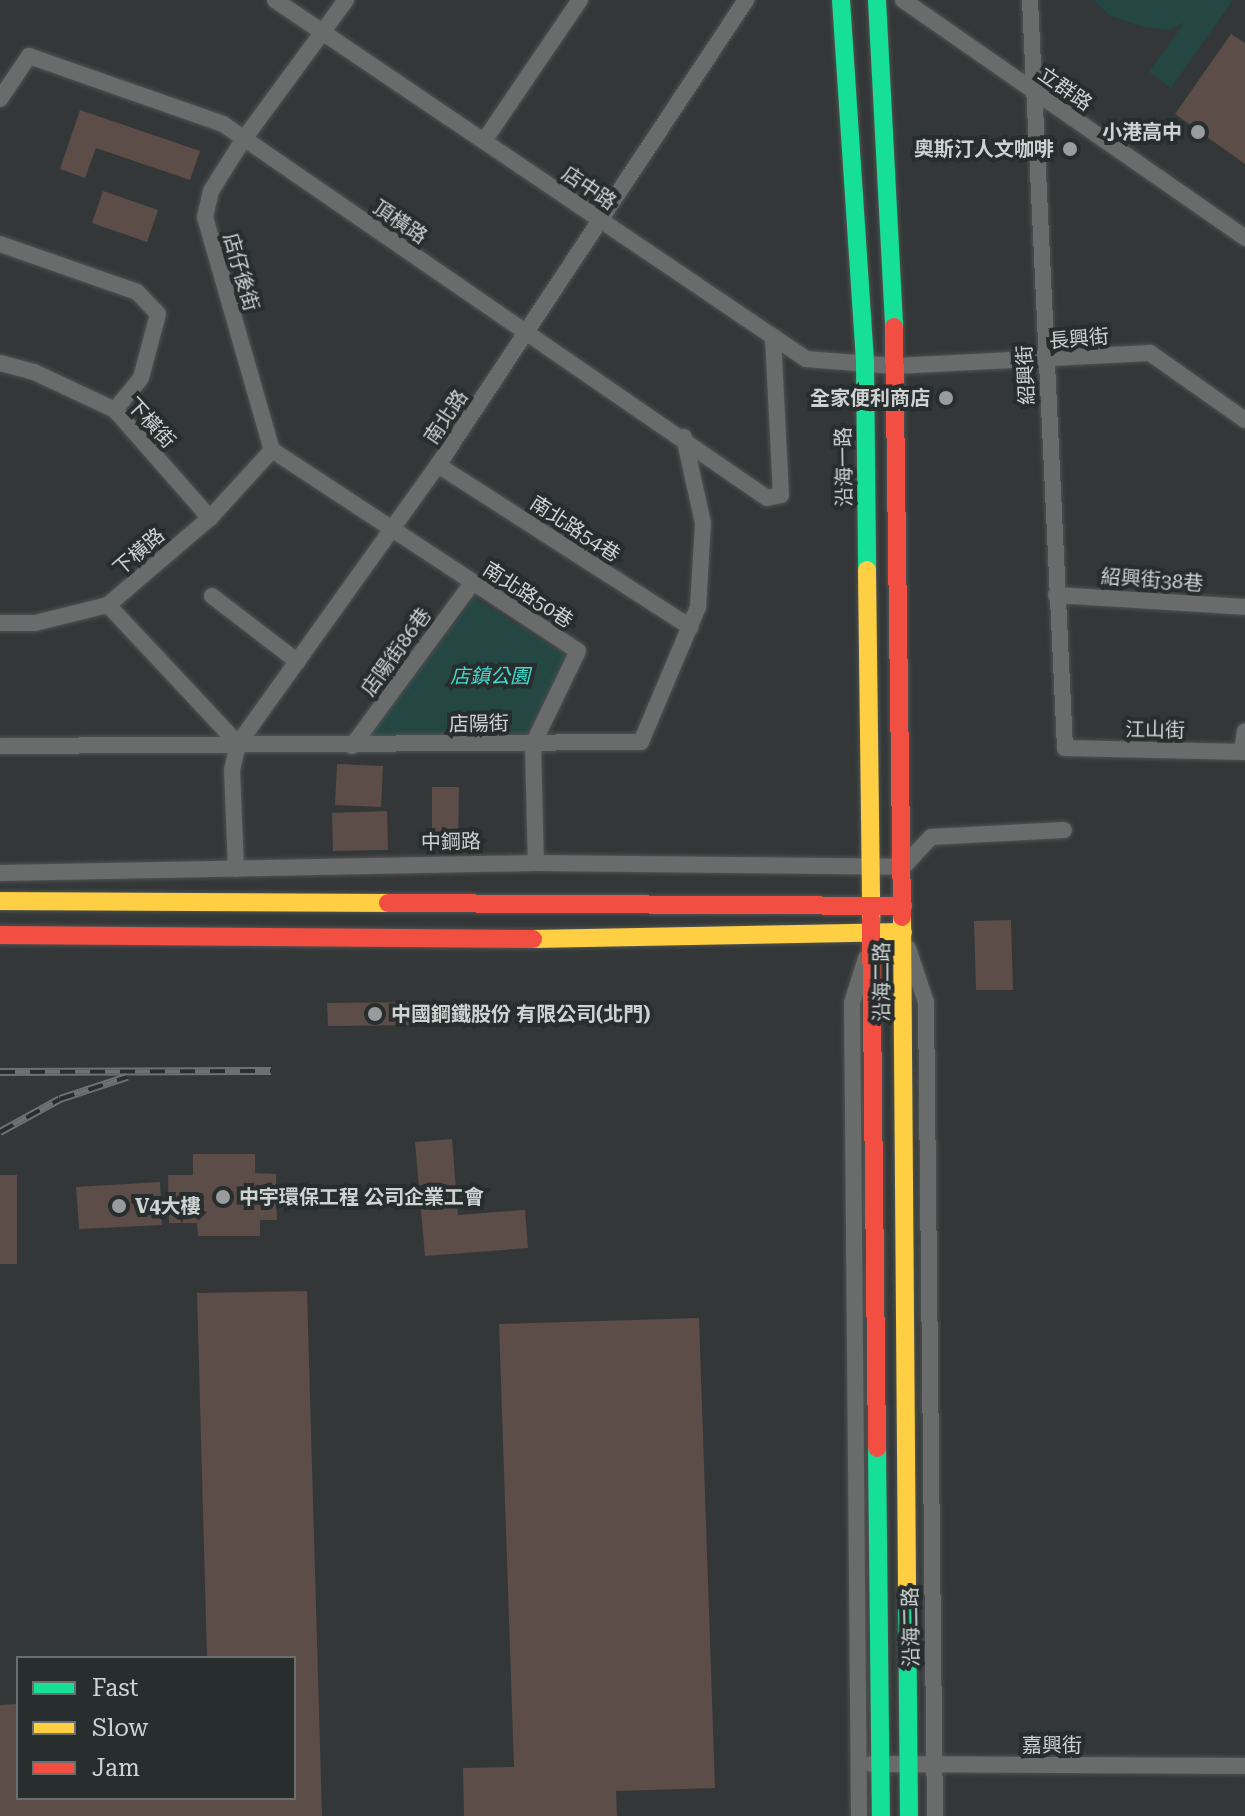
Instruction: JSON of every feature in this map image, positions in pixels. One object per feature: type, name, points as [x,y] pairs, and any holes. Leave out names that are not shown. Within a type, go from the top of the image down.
[{"type":"main road","name":"沿海一路","points":[[841,0],[865,364],[874,934]]},
{"type":"main road","points":[[0,935],[661,940],[903,932],[895,366],[877,0]]},
{"type":"main road","points":[[0,901],[903,906]]},
{"type":"main road","name":"沿海二路","points":[[903,932],[909,1816]]},
{"type":"main road","name":"沿海二路","points":[[874,934],[881,1816]]},
{"type":"street","name":"店中路","points":[[275,0],[806,359],[895,366]]},
{"type":"street","name":"店仔後街","points":[[272,450],[205,217],[211,191],[243,140],[346,0]]},
{"type":"street","points":[[484,141],[580,0]]},
{"type":"street","name":"南北路","points":[[236,869],[232,770],[238,744],[438,465],[746,0]]},
{"type":"street","name":"立群路","points":[[903,0],[1245,238]]},
{"type":"street","name":"紹興街","points":[[1030,0],[1065,748]]},
{"type":"street","name":"頂橫路","points":[[0,99],[29,56],[223,124],[684,437],[767,498],[781,495],[773,336]]},
{"type":"street","points":[[0,244],[137,292],[158,314],[141,378],[115,410]]},
{"type":"street","name":"長興街","points":[[895,366],[1046,363],[1150,353],[1245,420]]},
{"type":"street","name":"下橫街","points":[[0,363],[34,372],[115,410],[210,518]]},
{"type":"street","name":"店陽街","points":[[0,746],[641,742],[698,607],[703,523],[684,437]]},
{"type":"street","points":[[272,450],[392,531]]},
{"type":"street","name":"下橫路","points":[[0,623],[35,623],[108,605],[210,518],[272,450]]},
{"type":"street","name":"南北路54巷","points":[[438,465],[690,627]]},
{"type":"street","name":"南北路50巷","points":[[392,531],[578,651],[533,744],[536,863]]},
{"type":"street","name":"店陽街86巷","points":[[352,746],[472,583]]},
{"type":"street","name":"紹興街38巷","points":[[1056,595],[1245,607]]},
{"type":"street","points":[[212,596],[298,662]]},
{"type":"street","points":[[108,605],[238,744]]},
{"type":"street","points":[[1244,752],[1245,731]]},
{"type":"street","name":"江山街","points":[[1065,748],[1244,752]]},
{"type":"street","points":[[903,867],[931,837],[1064,830]]},
{"type":"street","name":"中鋼路","points":[[0,873],[536,863],[903,867]]},
{"type":"street","name":"沿海二路","points":[[903,932],[926,1002],[935,1816]]},
{"type":"street","name":"沿海二路","points":[[859,1816],[852,1003],[874,934]]},
{"type":"street","name":"嘉興街","points":[[859,1764],[1245,1766]]},
{"type":"green space","points":[[1094,0],[1233,0],[1171,88],[1149,72],[1185,22],[1169,30],[1143,27],[1109,15]]},
{"type":"green space","name":"店鎮公園","points":[[474,598],[567,656],[526,733],[370,736]]},
{"type":"building","points":[[1231,34],[1245,43],[1245,164],[1175,114]]},
{"type":"building","points":[[80,110],[200,151],[190,180],[96,148],[85,178],[60,169]]},
{"type":"building","points":[[103,191],[158,210],[147,242],[92,223]]},
{"type":"building","points":[[337,764],[383,766],[381,807],[335,805]]},
{"type":"building","points":[[432,787],[459,787],[458,849],[432,848]]},
{"type":"building","points":[[387,811],[388,850],[333,851],[332,813]]},
{"type":"building","points":[[1011,920],[1013,990],[976,990],[974,921]]},
{"type":"building","name":"中國鋼鐵股份 有限公司(北門)","points":[[423,1002],[423,1025],[328,1026],[327,1003]]},
{"type":"building","points":[[452,1139],[458,1215],[525,1210],[528,1248],[425,1256],[415,1142]]},
{"type":"building","name":"中宇環保工程 公司企業工會","points":[[193,1154],[255,1154],[255,1173],[276,1174],[277,1220],[260,1220],[260,1236],[198,1236],[197,1223],[169,1223],[168,1175],[193,1175]]},
{"type":"building","points":[[0,1175],[17,1175],[17,1264],[0,1264]]},
{"type":"building","name":"V4大樓","points":[[160,1182],[162,1225],[79,1229],[76,1187]]},
{"type":"building","points":[[307,1291],[322,1816],[0,1816],[0,1705],[16,1704],[16,1800],[296,1800],[296,1656],[207,1656],[197,1293]]},
{"type":"building","points":[[699,1318],[715,1788],[616,1791],[617,1816],[464,1816],[463,1768],[514,1767],[499,1324]]},
{"type":"railway","points":[[0,1072],[271,1071]]},
{"type":"railway","points":[[0,1132],[60,1099],[127,1077]]},
{"type":"traffic: fast","points":[[841,0],[865,364],[867,570]]},
{"type":"traffic: fast","points":[[877,0],[894,327]]},
{"type":"traffic: fast","points":[[877,1448],[881,1816]]},
{"type":"traffic: fast","points":[[907,1588],[909,1816]]},
{"type":"traffic: slow","points":[[867,570],[871,919]]},
{"type":"traffic: slow","points":[[0,901],[388,903]]},
{"type":"traffic: slow","points":[[902,917],[907,1588]]},
{"type":"traffic: slow","points":[[533,939],[903,932]]},
{"type":"traffic: jam","points":[[894,327],[902,917]]},
{"type":"traffic: jam","points":[[388,903],[903,906]]},
{"type":"traffic: jam","points":[[871,919],[877,1448]]},
{"type":"traffic: jam","points":[[0,935],[533,939]]},
{"type":"place","name":"小港高中","points":[[1198,132]]},
{"type":"place","name":"奧斯汀人文咖啡","points":[[1070,149]]},
{"type":"place","name":"全家便利商店","points":[[946,398]]},
{"type":"place","name":"中國鋼鐵股份 有限公司(北門)","points":[[375,1014]]},
{"type":"place","name":"中宇環保工程 公司企業工會","points":[[223,1197]]},
{"type":"place","name":"V4大樓","points":[[119,1206]]}]
